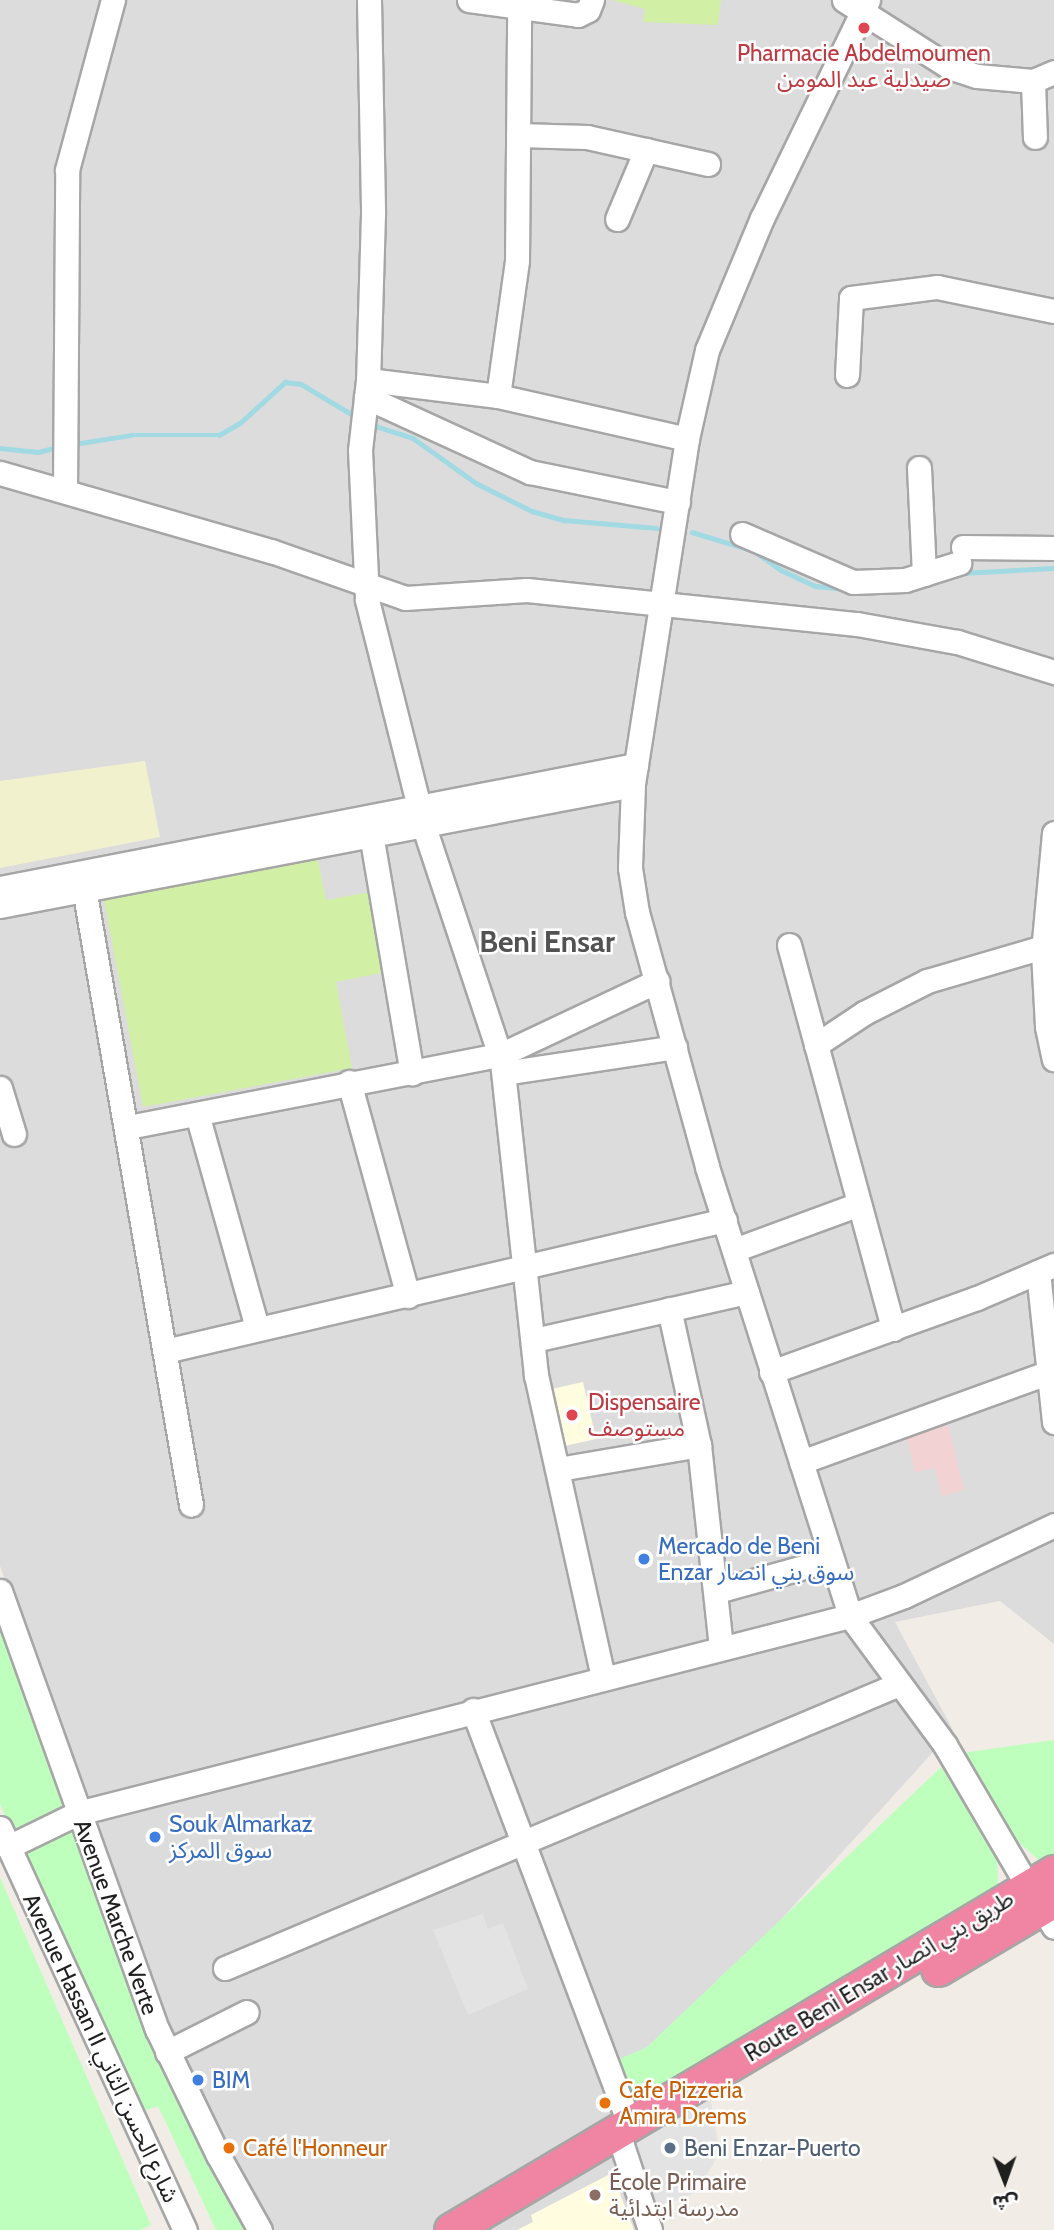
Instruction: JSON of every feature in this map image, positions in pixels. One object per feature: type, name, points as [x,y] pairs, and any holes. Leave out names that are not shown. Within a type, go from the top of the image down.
[{"type":"highway","name":"Route Beni Ensar طريق بني انصار","points":[[452,2230],[624,2136],[1040,1899]]},
{"type":"highway","name":"Route Beni Ensar طريق بني انصار","points":[[488,2230],[624,2136]]},
{"type":"street","points":[[65,491],[67,170],[113,0]]},
{"type":"street","points":[[369,0],[373,214],[365,403],[365,584],[422,817],[502,1064],[527,1269],[536,1375],[603,1676]]},
{"type":"street","points":[[469,0],[578,15],[588,10],[592,0]]},
{"type":"street","points":[[1040,1899],[945,1745],[850,1616],[724,1220],[657,981],[630,868],[634,775],[664,607],[687,439],[707,350],[762,218],[858,4],[949,67],[977,76],[1033,81],[1054,72]]},
{"type":"street","points":[[498,396],[517,260],[519,8]]},
{"type":"street","points":[[1033,81],[1035,137]]},
{"type":"street","points":[[518,135],[587,137],[708,164]]},
{"type":"street","points":[[617,219],[646,150]]},
{"type":"street","points":[[847,375],[851,298],[937,287],[1054,311]]},
{"type":"street","points":[[365,403],[498,396],[687,439]]},
{"type":"street","points":[[365,403],[530,472],[678,502]]},
{"type":"street","points":[[919,468],[924,574]]},
{"type":"street","points":[[0,473],[405,598],[527,590],[664,607],[858,624],[957,642],[1054,672]]},
{"type":"street","points":[[742,534],[853,582],[881,583],[924,574],[961,555],[1054,548]]},
{"type":"street","points":[[0,906],[83,881],[634,775]]},
{"type":"street","points":[[0,888],[83,881],[371,834],[422,817]]},
{"type":"street","points":[[1054,833],[1043,947],[1046,1027],[1054,1059]]},
{"type":"street","points":[[371,834],[412,1074]]},
{"type":"street","points":[[83,881],[128,1127],[191,1505]]},
{"type":"street","points":[[789,945],[893,1329]]},
{"type":"street","points":[[816,1045],[927,981],[1043,947]]},
{"type":"street","points":[[502,1064],[657,981]]},
{"type":"street","points":[[128,1127],[349,1082],[675,1047]]},
{"type":"street","points":[[349,1082],[408,1296]]},
{"type":"street","points":[[0,1087],[14,1134]]},
{"type":"street","points":[[197,1114],[257,1328]]},
{"type":"street","points":[[734,1250],[859,1204]]},
{"type":"street","points":[[165,1350],[527,1269],[724,1220]]},
{"type":"street","points":[[771,1372],[893,1329],[1046,1269],[1049,1372],[1054,1422]]},
{"type":"street","points":[[534,1340],[747,1292]]},
{"type":"street","points":[[669,1309],[699,1445],[702,1528],[716,1591],[721,1648]]},
{"type":"street","points":[[801,1462],[1049,1372]]},
{"type":"street","points":[[559,1469],[699,1445]]},
{"type":"street","points":[[4,1837],[78,1813],[603,1676],[850,1616],[904,1596],[1054,1525]]},
{"type":"street","points":[[716,1591],[832,1559]]},
{"type":"street","name":"Avenue Marche Verte","points":[[0,1591],[78,1813],[167,2052],[260,2230]]},
{"type":"street","points":[[225,1968],[899,1684]]},
{"type":"street","points":[[473,1710],[524,1842],[624,2136],[650,2230]]},
{"type":"street","name":"Avenue Hassan II شارع الحسن الثاني","points":[[4,1837],[185,2230]]},
{"type":"street","points":[[167,2052],[247,2012]]},
{"type":"shaded area","points":[[0,0],[1054,0],[1054,1644],[1000,1601],[895,1622],[953,1730],[757,1946],[707,2114],[638,2152],[659,2230],[267,2230],[162,2024],[0,1566]]},
{"type":"shaded area","name":"Dispensaire مستوصف","points":[[583,1382],[596,1439],[560,1447],[547,1390]]},
{"type":"shaded area","points":[[947,1420],[964,1490],[942,1496],[935,1468],[915,1472],[905,1431]]},
{"type":"shaded area","points":[[483,1914],[488,1929],[503,1923],[528,1989],[468,2015],[433,1930]]},
{"type":"shaded area","name":"Beni Enzar-Puerto","points":[[709,2091],[720,2153],[696,2192],[642,2215],[619,2143]]},
{"type":"shaded area","name":"École Primaire مدرسة ابتدائية","points":[[612,2173],[634,2230],[517,2230],[533,2222],[531,2215]]},
{"type":"green space","points":[[612,0],[721,0],[718,25],[643,22],[645,9]]},
{"type":"green space","points":[[145,761],[160,837],[0,868],[0,781]]},
{"type":"green space","points":[[318,860],[326,900],[371,892],[386,972],[336,982],[352,1068],[143,1107],[104,899]]},
{"type":"green space","points":[[0,1618],[67,1810],[13,1835],[0,1804]]},
{"type":"green space","points":[[1054,1740],[1054,1860],[1045,1866],[1013,1837],[962,1753]]},
{"type":"green space","points":[[941,1767],[997,1853],[998,1892],[630,2105],[617,2060],[647,2047]]},
{"type":"green space","points":[[74,1822],[249,2230],[216,2230],[158,2106],[141,2112],[16,1848]]},
{"type":"green space","points":[[0,1877],[151,2225],[140,2230],[0,2230]]},
{"type":"waterway","points":[[74,444],[131,435],[219,435],[240,423],[285,382],[301,384],[358,418]]},
{"type":"waterway","points":[[372,425],[413,438],[476,483],[532,511],[564,520],[657,528]]},
{"type":"waterway","points":[[0,448],[38,452],[58,447]]},
{"type":"waterway","points":[[692,532],[754,551],[781,570],[816,586],[874,592]]},
{"type":"waterway","points":[[961,573],[1054,568]]},
{"type":"place","name":"Pharmacie Abdelmoumen صيدلية عبد المومن","points":[[864,28]]},
{"type":"place","name":"Dispensaire مستوصف","points":[[572,1415]]},
{"type":"place","name":"Mercado de Beni Enzar سوق بني انصار","points":[[644,1559]]},
{"type":"place","name":"Souk Almarkaz سوق المركز","points":[[155,1837]]},
{"type":"place","name":"BIM","points":[[198,2080]]},
{"type":"place","name":"Cafe Pizzeria Amira Drems","points":[[605,2103]]},
{"type":"place","name":"Café l'Honneur","points":[[229,2148]]},
{"type":"place","name":"Beni Enzar-Puerto","points":[[670,2148]]},
{"type":"place","name":"École Primaire مدرسة ابتدائية","points":[[595,2195]]},
{"type":"district","name":"Beni Ensar","points":[[547,942]]}]
